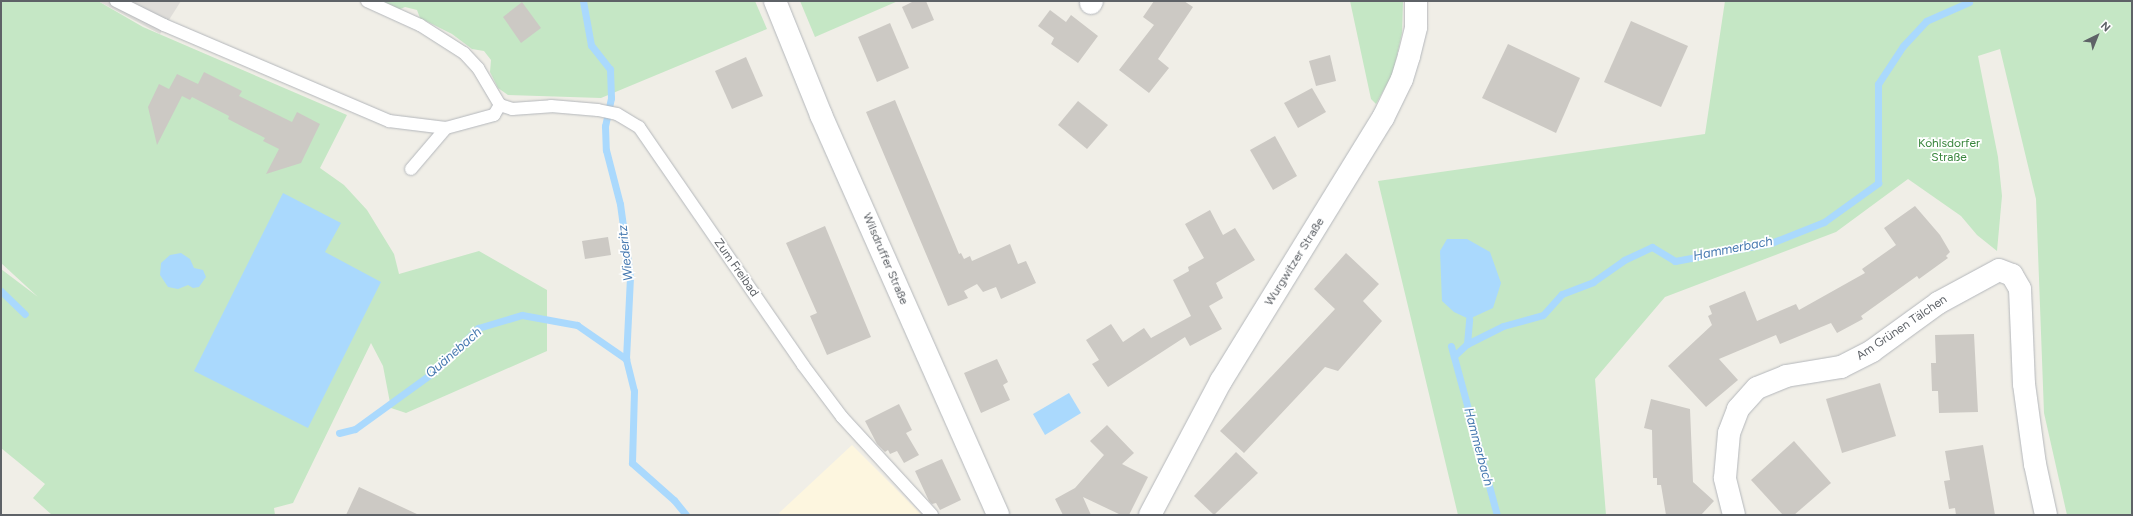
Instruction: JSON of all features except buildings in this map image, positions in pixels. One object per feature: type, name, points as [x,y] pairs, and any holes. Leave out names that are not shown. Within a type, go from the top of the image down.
[{"type":"street","name":"Wilsdruffer Straße","points":[[775,1],[821,115],[998,515]]},
{"type":"street","name":"Wurgwitzer Straße","points":[[1150,515],[1221,381],[1383,118],[1402,79],[1409,56],[1416,27],[1416,1]]},
{"type":"street","name":"Am Grünen Tälchen","points":[[1734,515],[1725,478],[1729,433],[1738,409],[1757,388],[1786,376],[1841,367],[1872,351],[1938,303],[1989,274],[1999,270],[2012,275],[2020,289],[2024,384],[2035,464],[2046,515]]},
{"type":"lane","points":[[116,1],[164,25],[389,121],[446,128],[494,114],[500,105],[478,68],[464,53],[420,25],[367,1]]},
{"type":"lane","name":"Zum Freibad","points":[[500,105],[512,109],[551,106],[598,110],[617,114],[639,127],[803,365],[842,417],[932,515]]},
{"type":"lane","points":[[411,169],[446,128]]},
{"type":"shaded area","points":[[98,1],[181,1],[160,34]]},
{"type":"shaded area","points":[[852,445],[922,515],[780,515],[779,513]]},
{"type":"green space","points":[[1,1],[98,1],[143,27],[347,115],[320,168],[344,185],[367,210],[394,254],[399,274],[479,251],[547,290],[547,351],[406,413],[391,408],[383,366],[371,343],[293,503],[274,508],[275,515],[52,515],[33,498],[45,484],[1,448],[1,269],[38,297],[1,263]]},
{"type":"green space","points":[[382,1],[755,1],[767,29],[601,98],[508,95],[498,88],[490,72],[491,60],[484,51],[472,49],[452,34],[420,18],[417,10],[405,7],[398,10]]},
{"type":"green space","points":[[800,1],[898,1],[815,37]]},
{"type":"green space","points":[[1350,1],[1403,1],[1402,33],[1393,73],[1376,104],[1371,99]]},
{"type":"green space","name":"Kohlsdorfer Straße","points":[[1725,1],[2132,1],[2132,515],[2067,515],[2044,413],[2036,199],[2000,49],[1978,56],[1998,157],[2002,196],[1997,251],[1977,235],[1961,216],[1908,179],[1836,232],[1665,297],[1595,379],[1606,515],[1458,515],[1378,181],[1705,134]]},
{"type":"water","points":[[283,193],[341,223],[325,252],[381,282],[308,428],[194,371]]},
{"type":"water","points":[[1447,239],[1467,239],[1490,252],[1501,283],[1493,308],[1469,319],[1454,312],[1442,301],[1440,251]]},
{"type":"water","points":[[181,253],[190,259],[194,268],[203,270],[206,277],[199,287],[193,288],[188,285],[178,289],[168,287],[160,275],[161,263],[170,255]]},
{"type":"water","points":[[1069,393],[1081,413],[1045,435],[1033,414]]},
{"type":"waterway","name":"Wiederitz","points":[[583,1],[591,45],[610,69],[611,98],[605,126],[606,150],[620,204],[630,277],[626,359],[634,391],[632,463],[674,500],[686,515]]},
{"type":"waterway","name":"Hammerbach","points":[[1454,356],[1467,344],[1503,326],[1543,315],[1562,294],[1593,282],[1624,260],[1652,247],[1675,261],[1771,243],[1824,222],[1878,183],[1878,84],[1903,46],[1926,21],[1969,2]]},
{"type":"waterway","name":"Quänebach","points":[[1,291],[25,314]]},
{"type":"waterway","name":"Quänebach","points":[[339,433],[355,429],[435,371],[478,328],[522,315],[577,325],[626,359]]},
{"type":"waterway","points":[[1467,344],[1469,319]]},
{"type":"waterway","name":"Hammerbach","points":[[1451,346],[1497,515]]}]
